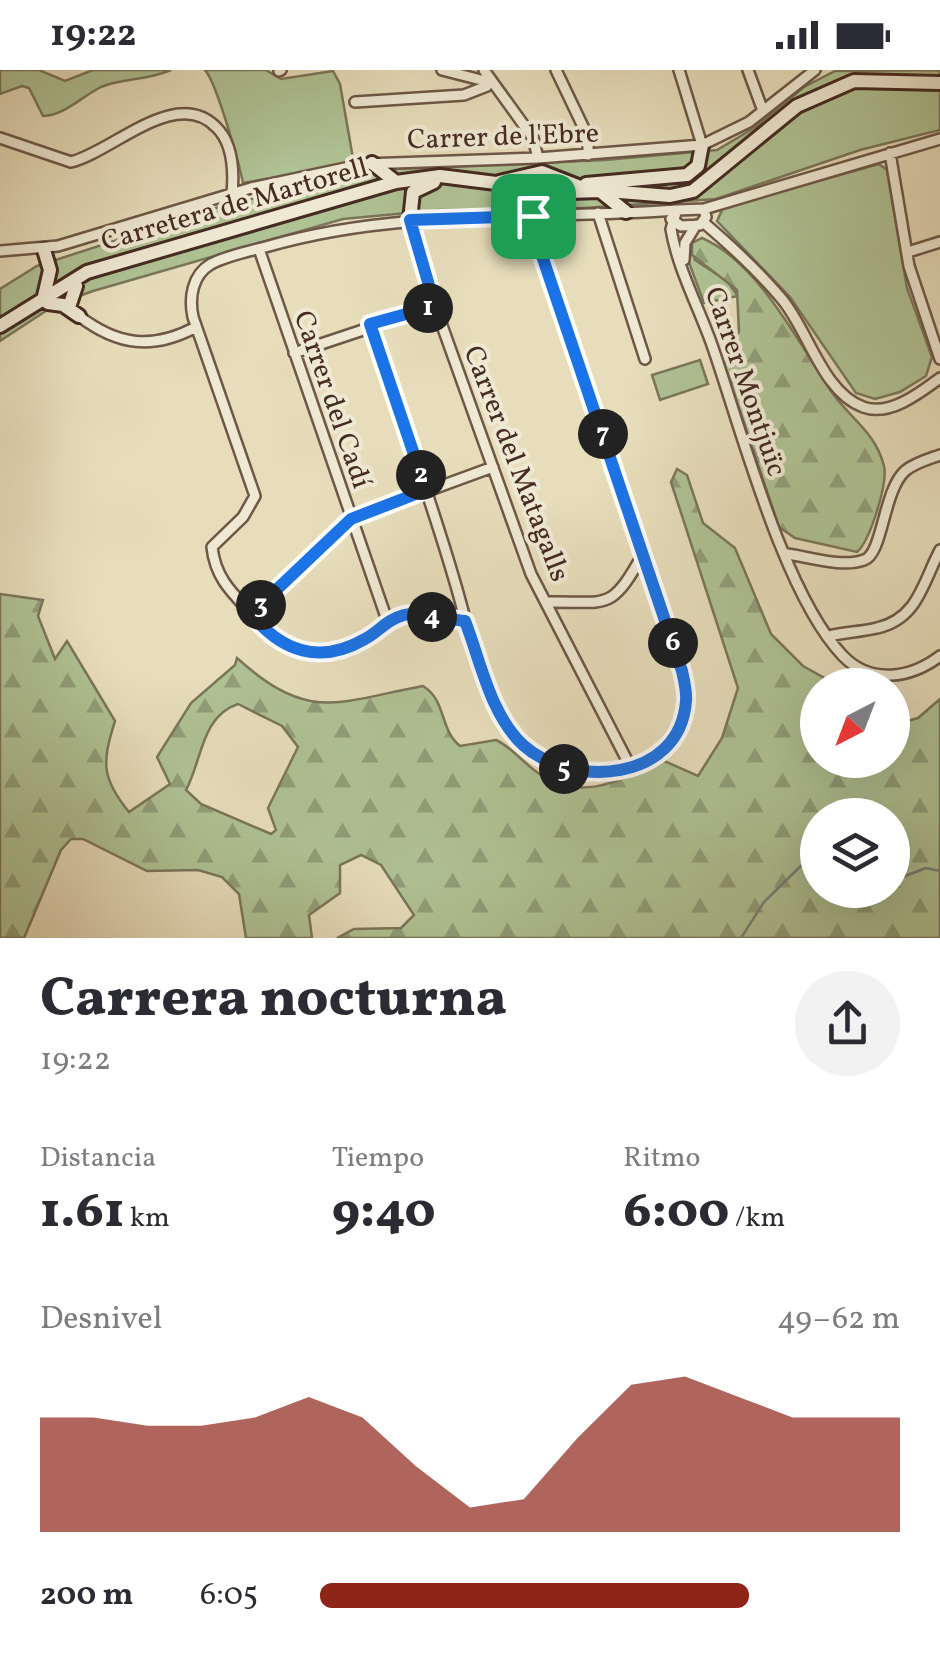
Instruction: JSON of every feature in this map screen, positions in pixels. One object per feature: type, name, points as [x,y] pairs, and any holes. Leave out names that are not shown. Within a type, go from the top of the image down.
[{"type":"main road","points":[[496,183],[546,172],[556,180],[600,191],[670,196],[698,189],[797,106],[840,86],[854,81],[940,86]]},
{"type":"main road","points":[[577,186],[688,175],[698,166],[702,144]]},
{"type":"main road","points":[[372,163],[396,182]]},
{"type":"main road","points":[[532,197],[528,186],[534,174]]},
{"type":"main road","name":"Carretera de Martorell","points":[[0,326],[52,301],[81,278],[396,182],[433,176],[496,183]]},
{"type":"main road","points":[[410,220],[412,196],[420,185],[464,180]]},
{"type":"main road","points":[[553,197],[556,180]]},
{"type":"main road","points":[[496,183],[541,201],[600,191],[626,212]]},
{"type":"main road","points":[[44,250],[52,301]]},
{"type":"main road","points":[[50,270],[63,278],[81,278]]},
{"type":"main road","points":[[0,336],[81,278]]},
{"type":"main road","points":[[52,301],[79,316]]},
{"type":"street","points":[[442,70],[487,80],[534,138],[538,158]]},
{"type":"street","points":[[556,70],[588,137],[588,155]]},
{"type":"street","points":[[680,70],[702,144]]},
{"type":"street","points":[[748,70],[763,112]]},
{"type":"street","name":"Carrer de l'Ebre","points":[[0,251],[44,250],[232,194],[372,163],[538,158],[702,144],[738,130],[815,70]]},
{"type":"street","points":[[355,102],[464,95],[487,80]]},
{"type":"street","points":[[0,138],[72,162],[162,118],[197,116],[213,124],[224,139],[232,166],[232,194]]},
{"type":"street","points":[[465,621],[409,614],[388,620],[369,638],[338,652],[310,655],[267,633],[214,567],[212,547],[243,517],[256,496],[195,322],[190,299],[201,272],[212,264],[333,228],[410,220],[704,209],[940,139]]},
{"type":"street","points":[[890,153],[908,252],[940,359]]},
{"type":"street","points":[[511,218],[513,194]]},
{"type":"street","points":[[684,268],[685,243],[700,224],[704,209]]},
{"type":"street","points":[[674,221],[677,210]]},
{"type":"street","points":[[650,212],[674,221],[700,224],[783,300],[840,390],[860,406],[877,410],[894,405],[940,378]]},
{"type":"street","points":[[598,213],[645,359]]},
{"type":"street","points":[[370,324],[465,621],[504,724],[524,746],[555,767],[605,776],[652,758],[676,733],[686,702],[682,671],[536,238],[533,216]]},
{"type":"street","name":"Carrer del Matagalls","points":[[410,220],[435,306],[531,574],[631,768]]},
{"type":"street","name":"Carrer Montjuïc","points":[[674,221],[672,236],[787,554],[813,613],[844,657],[869,672],[910,675],[940,656]]},
{"type":"street","points":[[908,252],[940,242]]},
{"type":"street","name":"Carrer del Cadí","points":[[259,249],[388,620]]},
{"type":"street","points":[[294,354],[370,324],[435,306]]},
{"type":"street","points":[[79,316],[111,336],[136,343],[160,343],[179,336],[195,322]]},
{"type":"street","points":[[179,336],[200,339]]},
{"type":"street","points":[[787,554],[849,563],[867,560],[876,550],[883,508],[898,479],[908,468],[940,455]]},
{"type":"street","points":[[251,614],[351,519],[493,467]]},
{"type":"street","points":[[829,636],[878,628],[907,614],[922,592],[940,550]]},
{"type":"street","points":[[547,602],[600,605],[614,597],[644,554]]},
{"type":"green space","points":[[0,70],[39,70],[65,81],[93,70],[171,70],[109,84],[66,109],[43,116],[29,88],[22,86],[0,94]]},
{"type":"green space","points":[[205,70],[266,70],[281,79],[333,71],[340,84],[354,164],[243,183],[221,105]]},
{"type":"green space","points":[[940,70],[940,130],[860,150],[716,199],[569,209],[439,210],[343,219],[93,291],[55,305],[0,341],[0,289],[37,266],[219,207],[372,170],[605,160],[717,150],[754,128],[804,87],[835,71]]},
{"type":"green space","points":[[879,164],[887,170],[907,288],[932,357],[926,376],[900,392],[875,399],[856,393],[790,297],[717,221],[723,208]]},
{"type":"green space","points":[[702,238],[722,249],[759,284],[838,401],[868,434],[880,454],[885,474],[881,498],[857,552],[795,538],[779,527],[725,367],[728,348],[739,332],[737,290],[692,255],[692,243]]},
{"type":"green space","points":[[692,243],[695,260],[727,281],[738,296],[704,303],[688,260]]},
{"type":"green space","points":[[700,360],[708,384],[660,400],[652,375]]},
{"type":"green space","points":[[677,469],[687,475],[703,523],[735,548],[771,634],[807,668],[800,668],[800,778],[910,778],[910,720],[940,699],[940,938],[337,938],[354,929],[401,928],[414,915],[381,865],[361,855],[340,865],[340,893],[309,915],[312,938],[246,938],[239,894],[222,877],[198,870],[147,871],[83,839],[71,839],[61,850],[24,938],[0,938],[0,594],[43,600],[38,616],[55,659],[67,641],[115,721],[107,769],[113,789],[129,812],[170,784],[157,757],[191,703],[235,665],[237,658],[262,679],[305,700],[345,701],[423,686],[436,699],[449,732],[460,746],[496,740],[550,780],[582,788],[614,782],[662,760],[698,776],[722,738],[738,688],[671,482]],"holes":[[[238,704],[282,726],[298,747],[268,808],[276,830],[271,834],[201,804],[186,790],[204,741],[226,710]]]},
{"type":"waterway","points":[[741,938],[764,902],[800,867]]},
{"type":"waterway","points":[[910,874],[926,868],[940,871]]},
{"type":"route","points":[[533,216],[536,238],[682,671],[686,702],[676,733],[652,758],[605,776],[555,767],[524,746],[504,724],[465,621],[409,614],[388,620],[369,638],[338,652],[310,655],[289,648],[267,633],[251,614],[351,519],[426,490],[370,324],[435,306],[410,220],[533,216]]}]
